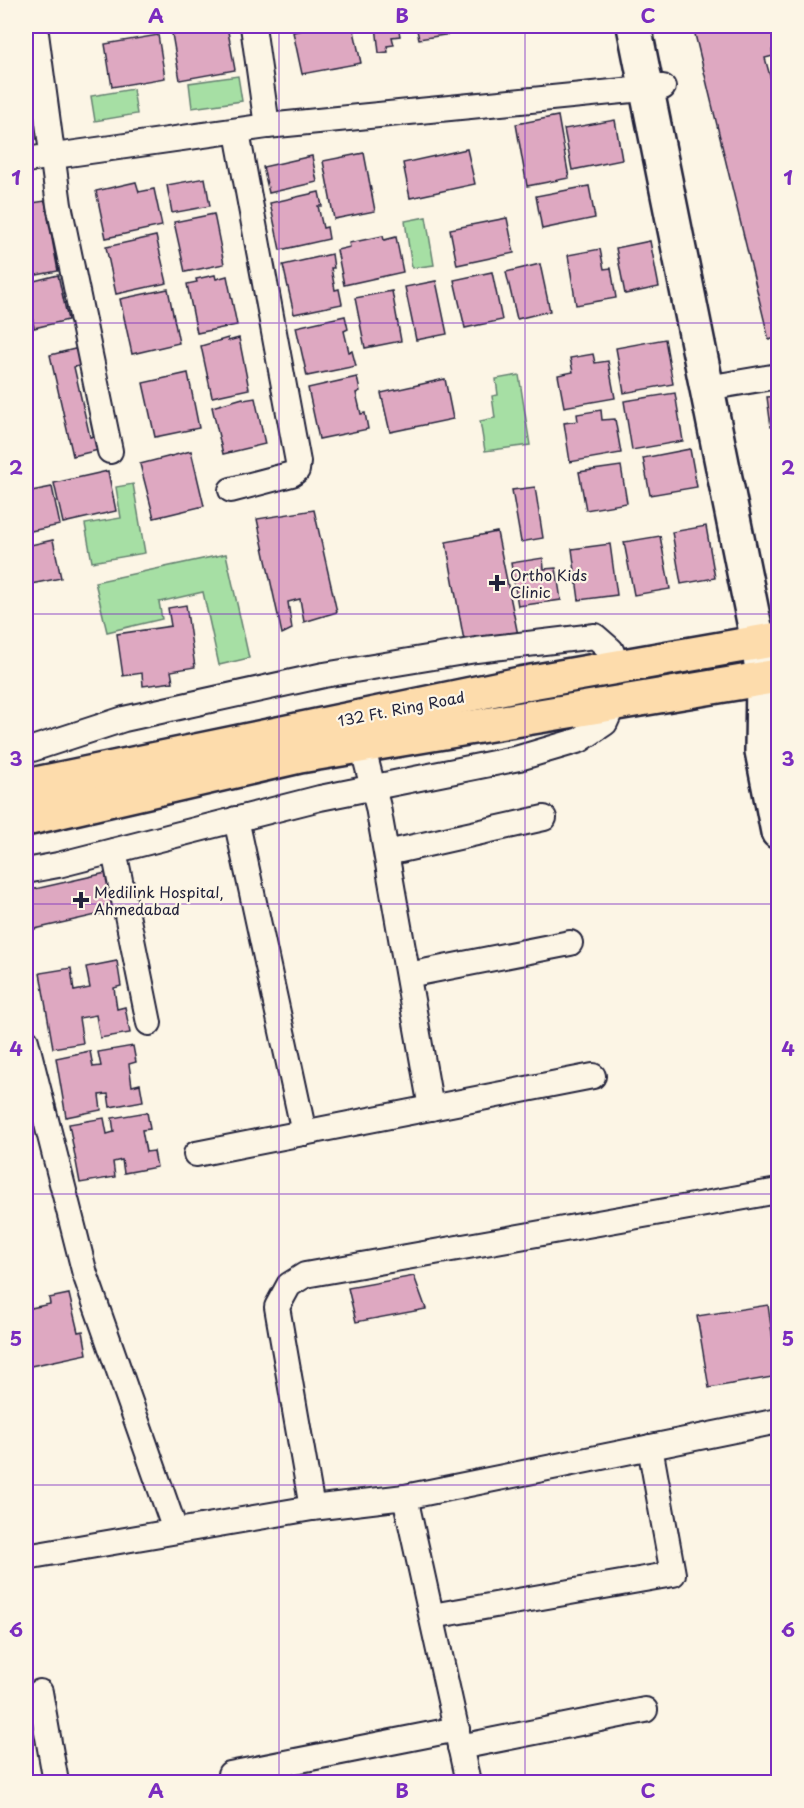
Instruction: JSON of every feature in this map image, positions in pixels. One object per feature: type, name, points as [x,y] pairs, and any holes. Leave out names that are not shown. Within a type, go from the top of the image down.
[{"type":"main road","name":"132 Ft. Ring Road","points":[[26,786],[401,708],[618,667],[772,655]]},
{"type":"main road","name":"132 Ft. Ring Road","points":[[26,819],[300,756],[614,703],[772,655]]},
{"type":"street","points":[[35,26],[50,157],[110,451]]},
{"type":"street","points":[[253,26],[267,126]]},
{"type":"street","points":[[634,26],[655,89],[772,655],[762,751],[778,832]]},
{"type":"street","points":[[651,26],[655,89]]},
{"type":"street","points":[[26,160],[267,126],[655,89]]},
{"type":"street","points":[[231,490],[292,474],[297,470],[298,462],[237,132]]},
{"type":"street","points":[[715,386],[778,376]]},
{"type":"street","points":[[26,752],[124,719],[324,675],[476,650],[595,636],[611,650],[618,667]]},
{"type":"street","points":[[26,871],[373,787],[519,758],[580,740],[605,723],[614,703]]},
{"type":"street","points":[[362,745],[387,853],[431,1108]]},
{"type":"street","points":[[387,853],[544,818]]},
{"type":"street","points":[[236,819],[304,1133]]},
{"type":"street","points":[[114,851],[149,1023]]},
{"type":"street","points":[[408,975],[570,944]]},
{"type":"street","points":[[26,1041],[85,1274],[175,1530]]},
{"type":"street","points":[[196,1154],[592,1076]]},
{"type":"street","points":[[312,1508],[277,1307],[289,1285],[305,1275],[778,1191]]},
{"type":"street","points":[[26,1557],[312,1508],[405,1497],[778,1421]]},
{"type":"street","points":[[432,1616],[673,1575],[650,1447]]},
{"type":"street","points":[[405,1497],[468,1782]]},
{"type":"street","points":[[40,1692],[56,1782]]},
{"type":"street","points":[[230,1774],[645,1710]]},
{"type":"green space","points":[[238,76],[242,101],[192,108],[189,83]]},
{"type":"green space","points":[[133,89],[137,114],[95,121],[91,96]]},
{"type":"green space","points":[[426,217],[434,265],[412,268],[405,221]]},
{"type":"green space","points":[[519,375],[530,445],[485,451],[480,421],[495,418],[492,396],[498,395],[496,379]]},
{"type":"green space","points":[[133,484],[145,553],[92,562],[85,524],[121,518],[116,487]]},
{"type":"green space","points":[[226,554],[249,658],[219,665],[203,592],[159,602],[162,619],[107,632],[95,582]]},
{"type":"building","points":[[100,26],[141,26],[101,32]]},
{"type":"building","points":[[227,26],[235,70],[180,80],[172,34]]},
{"type":"building","points":[[324,26],[353,26],[361,63],[302,74],[293,32]]},
{"type":"building","points":[[376,26],[398,26],[400,36],[392,37],[394,45],[387,46],[388,52],[379,53]]},
{"type":"building","points":[[416,26],[456,26],[457,33],[419,39]]},
{"type":"building","points":[[693,26],[766,26],[766,29],[778,26],[778,49],[772,50],[773,56],[765,58],[773,87],[778,86],[778,337],[769,340]]},
{"type":"building","points":[[158,35],[165,78],[112,87],[105,44]]},
{"type":"building","points":[[558,116],[569,178],[527,186],[516,124]]},
{"type":"building","points":[[615,120],[622,160],[572,170],[564,129]]},
{"type":"building","points":[[467,149],[475,184],[410,198],[403,163]]},
{"type":"building","points":[[364,153],[375,211],[334,219],[323,161]]},
{"type":"building","points":[[312,156],[317,182],[269,193],[263,167]]},
{"type":"building","points":[[205,178],[210,206],[172,213],[167,185]]},
{"type":"building","points":[[136,182],[139,192],[154,189],[162,226],[106,238],[96,191]]},
{"type":"building","points":[[589,186],[595,218],[542,229],[536,196]]},
{"type":"building","points":[[319,192],[322,206],[318,206],[323,228],[327,227],[329,239],[280,250],[270,203]]},
{"type":"building","points":[[45,201],[58,271],[26,277],[26,204]]},
{"type":"building","points":[[214,214],[224,264],[185,272],[174,222]]},
{"type":"building","points":[[507,218],[514,253],[457,265],[450,229]]},
{"type":"building","points":[[156,236],[167,283],[116,294],[106,247]]},
{"type":"building","points":[[383,236],[384,240],[396,237],[403,272],[344,285],[337,250],[350,247],[349,243]]},
{"type":"building","points":[[650,241],[659,287],[625,294],[616,248]]},
{"type":"building","points":[[600,249],[604,269],[611,268],[616,298],[576,305],[568,255]]},
{"type":"building","points":[[332,254],[334,268],[331,268],[335,290],[339,289],[342,304],[294,314],[283,265]]},
{"type":"building","points":[[540,264],[550,311],[517,319],[506,272]]},
{"type":"building","points":[[492,272],[502,320],[465,328],[454,280]]},
{"type":"building","points":[[58,275],[68,320],[34,328],[26,283]]},
{"type":"building","points":[[215,275],[216,279],[227,276],[237,325],[197,333],[187,284],[197,282],[196,279]]},
{"type":"building","points":[[436,281],[447,334],[416,340],[405,287]]},
{"type":"building","points":[[168,289],[179,343],[132,354],[120,299]]},
{"type":"building","points":[[392,291],[401,341],[365,348],[355,298]]},
{"type":"building","points":[[345,316],[348,329],[344,331],[349,352],[352,351],[356,366],[307,376],[296,327]]},
{"type":"building","points":[[228,338],[228,341],[239,338],[249,389],[212,397],[201,346]]},
{"type":"building","points":[[665,339],[673,384],[624,393],[616,348]]},
{"type":"building","points":[[79,348],[83,365],[74,367],[90,437],[99,435],[103,449],[73,456],[50,355]]},
{"type":"building","points":[[593,354],[595,363],[608,361],[615,398],[564,407],[558,375],[573,372],[570,358]]},
{"type":"building","points":[[188,373],[199,428],[155,437],[143,383]]},
{"type":"building","points":[[357,377],[360,391],[356,393],[361,414],[365,413],[368,429],[319,439],[308,388]]},
{"type":"building","points":[[445,379],[453,419],[390,432],[381,393]]},
{"type":"building","points":[[675,393],[683,441],[632,450],[624,401]]},
{"type":"building","points":[[778,396],[778,426],[771,427],[767,397]]},
{"type":"building","points":[[243,398],[244,400],[255,398],[265,444],[223,454],[212,407]]},
{"type":"building","points":[[601,410],[602,420],[615,419],[621,453],[570,462],[564,423],[578,421],[577,414]]},
{"type":"building","points":[[690,449],[697,487],[650,495],[643,458]]},
{"type":"building","points":[[191,451],[204,506],[154,518],[140,464]]},
{"type":"building","points":[[621,466],[627,503],[586,510],[579,472]]},
{"type":"building","points":[[108,471],[116,511],[63,523],[54,483]]},
{"type":"building","points":[[52,487],[60,525],[26,532],[26,492]]},
{"type":"building","points":[[535,487],[543,538],[521,542],[512,490]]},
{"type":"building","points":[[314,510],[337,612],[304,622],[300,599],[288,602],[292,629],[282,634],[257,519]]},
{"type":"building","points":[[706,526],[715,578],[681,584],[672,532]]},
{"type":"building","points":[[497,532],[518,635],[465,646],[446,542]]},
{"type":"building","points":[[660,536],[670,589],[634,595],[624,542]]},
{"type":"building","points":[[53,540],[61,578],[26,585],[26,546]]},
{"type":"building","points":[[610,544],[617,595],[579,600],[572,549]]},
{"type":"building","points":[[543,558],[544,569],[556,568],[561,600],[518,606],[511,563]]},
{"type":"building","points":[[186,605],[195,667],[171,671],[173,682],[143,686],[142,673],[123,676],[117,634],[171,626],[168,608]]},
{"type":"building","points":[[106,873],[114,911],[26,931],[26,891]]},
{"type":"building","points":[[117,961],[121,986],[114,988],[117,1009],[125,1007],[130,1033],[100,1038],[96,1015],[79,1018],[83,1043],[53,1048],[40,973],[71,968],[74,991],[90,988],[86,967]]},
{"type":"building","points":[[133,1046],[136,1062],[129,1064],[132,1086],[140,1084],[143,1101],[110,1107],[108,1094],[99,1095],[101,1110],[66,1117],[56,1058],[90,1051],[93,1067],[101,1066],[98,1052]]},
{"type":"building","points":[[147,1112],[150,1129],[142,1130],[146,1152],[154,1151],[157,1167],[124,1173],[122,1160],[113,1162],[115,1177],[80,1183],[69,1124],[104,1118],[107,1134],[114,1132],[112,1118]]},
{"type":"building","points":[[414,1276],[426,1309],[356,1322],[348,1288]]},
{"type":"building","points":[[69,1294],[78,1332],[83,1331],[87,1354],[26,1367],[26,1303],[30,1302],[31,1308],[50,1304],[49,1298]]},
{"type":"building","points":[[768,1305],[778,1376],[709,1388],[697,1316]]},
{"type":"place","name":"Ortho Kids Clinic","points":[[497,583]]},
{"type":"place","name":"Medilink Hospital, Ahmedabad","points":[[81,900]]}]
